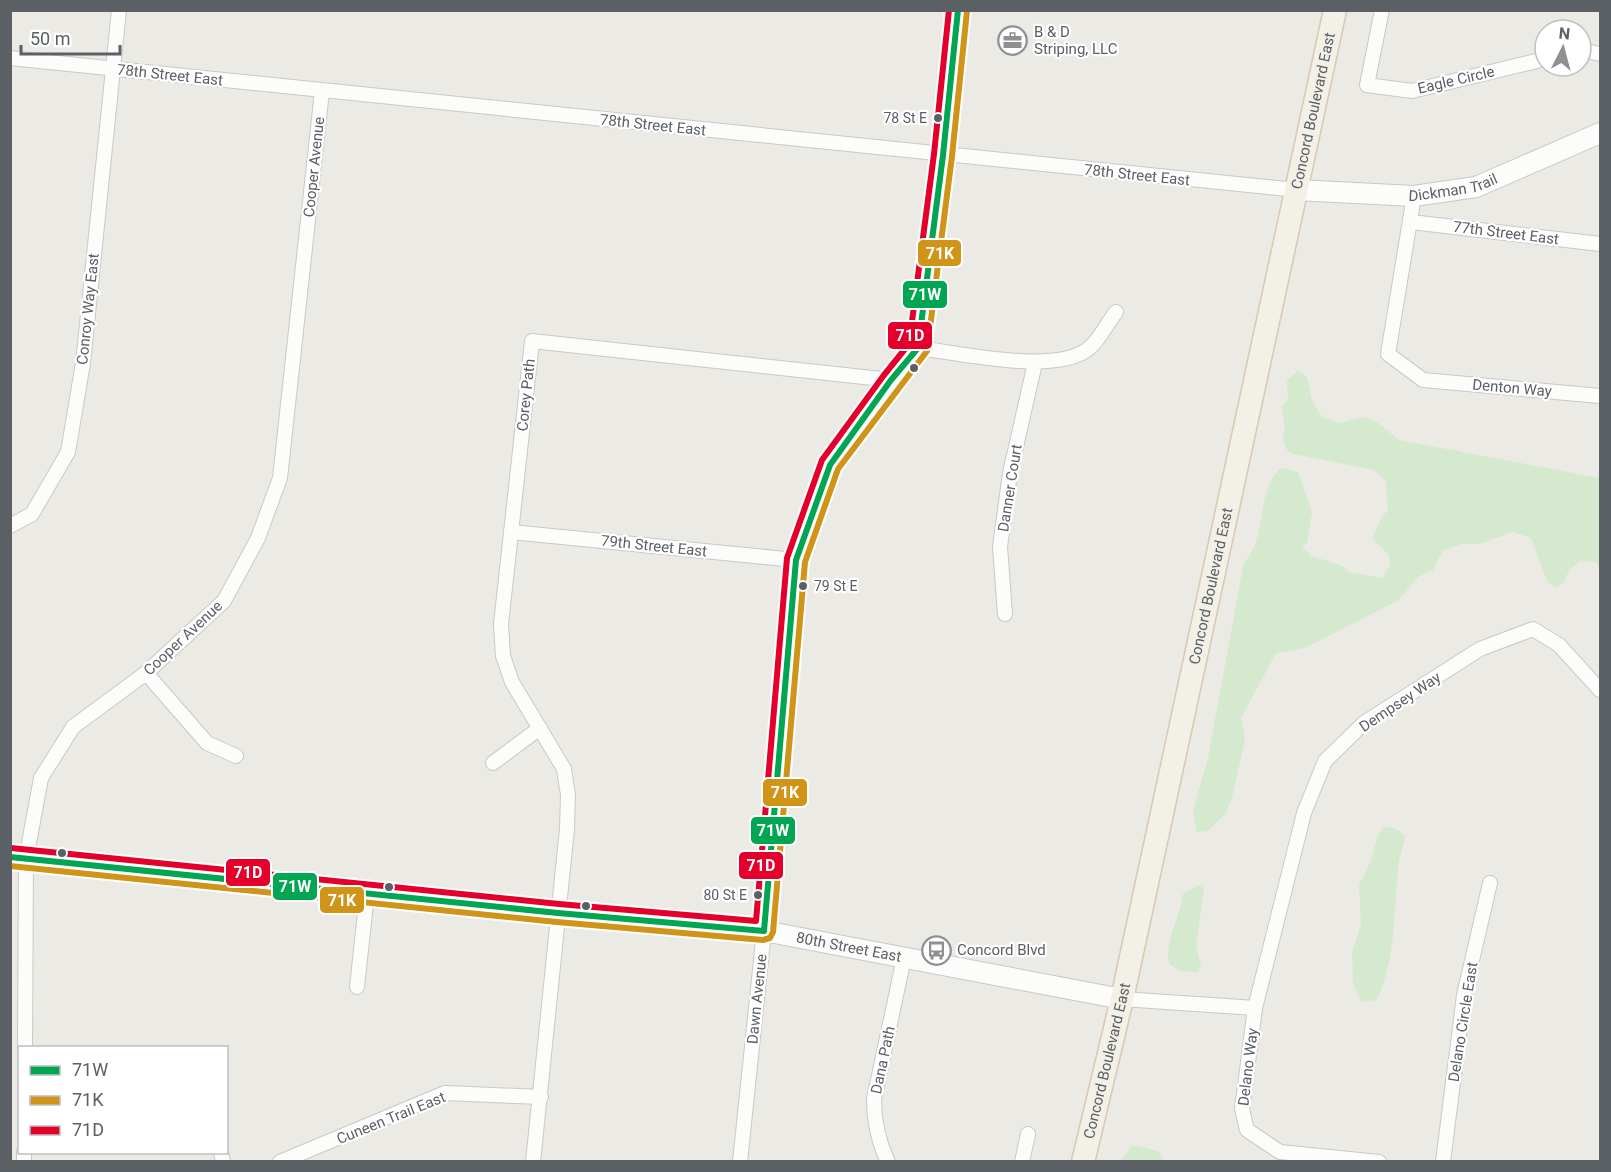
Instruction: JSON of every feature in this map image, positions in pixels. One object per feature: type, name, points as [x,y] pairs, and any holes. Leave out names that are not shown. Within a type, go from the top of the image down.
[{"type":"main road","name":"Concord Boulevard East","points":[[1083,1161],[1122,999],[1335,10]]},
{"type":"street","name":"Conroy Way East","points":[[10,526],[32,514],[68,452],[83,363],[118,10]]},
{"type":"street","points":[[958,10],[944,156],[918,348],[1035,363],[1064,360],[1088,349],[1116,312]]},
{"type":"street","name":"Eagle Circle","points":[[1382,10],[1367,85],[1412,91],[1533,62]]},
{"type":"street","name":"78th Street East","points":[[10,58],[944,156],[1296,190]]},
{"type":"street","name":"Cooper Avenue","points":[[25,1046],[19,858],[41,778],[73,728],[146,673],[224,602],[258,538],[280,478],[322,91]]},
{"type":"street","name":"Dickman Trail","points":[[1296,190],[1414,196],[1476,187],[1600,133]]},
{"type":"street","points":[[1411,222],[1414,196]]},
{"type":"street","name":"77th Street East","points":[[1411,222],[1600,244]]},
{"type":"street","name":"Denton Way","points":[[1411,222],[1388,354],[1423,380],[1600,396]]},
{"type":"street","name":"Corey Path","points":[[533,1161],[567,829],[568,795],[564,770],[512,682],[503,656],[501,624],[532,341],[891,380]]},
{"type":"street","name":"Dawn Avenue","points":[[740,1161],[764,931],[796,560],[830,465],[891,380],[918,348]]},
{"type":"street","name":"Danner Court","points":[[1005,614],[1000,547],[1010,473],[1035,363]]},
{"type":"street","name":"79th Street East","points":[[511,532],[796,560]]},
{"type":"street","name":"Dempsey Way","points":[[1255,1008],[1304,813],[1325,761],[1364,723],[1480,649],[1533,629],[1558,645],[1600,690]]},
{"type":"street","points":[[146,673],[207,743],[236,756]]},
{"type":"street","points":[[494,763],[540,728]]},
{"type":"street","name":"80th Street East","points":[[19,858],[558,913],[764,931],[1122,999],[1255,1008]]},
{"type":"street","name":"Delano Circle East","points":[[1443,1161],[1464,995],[1490,883]]},
{"type":"street","points":[[357,987],[367,894]]},
{"type":"street","name":"Dana Path","points":[[888,1161],[881,1147],[874,1121],[874,1099],[904,958]]},
{"type":"street","name":"Delano Way","points":[[1255,1008],[1242,1109],[1247,1130],[1280,1152],[1379,1161]]},
{"type":"street","name":"Cuneen Trail East","points":[[280,1161],[312,1156],[445,1093],[541,1097]]},
{"type":"street","points":[[1022,1161],[1028,1134]]},
{"type":"green space","points":[[1298,371],[1307,377],[1312,400],[1322,417],[1339,423],[1364,417],[1378,423],[1399,440],[1600,478],[1600,568],[1596,562],[1580,561],[1569,570],[1564,582],[1555,588],[1547,581],[1531,538],[1513,532],[1479,544],[1461,544],[1443,550],[1433,570],[1418,577],[1399,600],[1305,648],[1276,653],[1241,718],[1245,739],[1232,798],[1226,813],[1208,831],[1197,832],[1193,811],[1208,758],[1243,567],[1254,548],[1267,492],[1275,475],[1281,468],[1298,472],[1312,512],[1307,543],[1302,546],[1311,556],[1341,565],[1349,572],[1382,578],[1390,565],[1389,555],[1372,538],[1388,510],[1386,481],[1374,470],[1293,454],[1287,450],[1282,437],[1285,431],[1282,407],[1288,399],[1287,380]]},
{"type":"green space","points":[[1384,827],[1395,828],[1405,836],[1398,867],[1391,951],[1377,1000],[1361,1002],[1353,983],[1352,952],[1361,924],[1359,885],[1370,863],[1378,835]]},
{"type":"green space","points":[[1199,885],[1204,889],[1196,946],[1201,965],[1198,972],[1180,971],[1169,964],[1169,946],[1183,894]]},
{"type":"green space","points":[[1132,1145],[1158,1151],[1164,1161],[1120,1161]]},
{"type":"transit line","name":"71D","points":[[11,848],[559,904],[756,921],[787,558],[822,460],[909,344],[934,154],[949,10]]},
{"type":"transit line","name":"71W","points":[[10,857],[558,913],[764,931],[796,560],[830,465],[891,380],[918,348],[943,155],[958,10]]},
{"type":"transit line","name":"71K","points":[[10,866],[557,922],[763,940],[770,938],[773,932],[805,562],[838,469],[927,351],[952,156],[967,11]]},
{"type":"place","name":"B & D Striping, LLC","points":[[1013,41]]},
{"type":"place","name":"78 St E","points":[[938,118]]},
{"type":"place","name":"79 St E","points":[[803,586]]},
{"type":"place","name":"80 St E","points":[[758,895]]},
{"type":"place","name":"Concord Blvd","points":[[936,950]]}]
